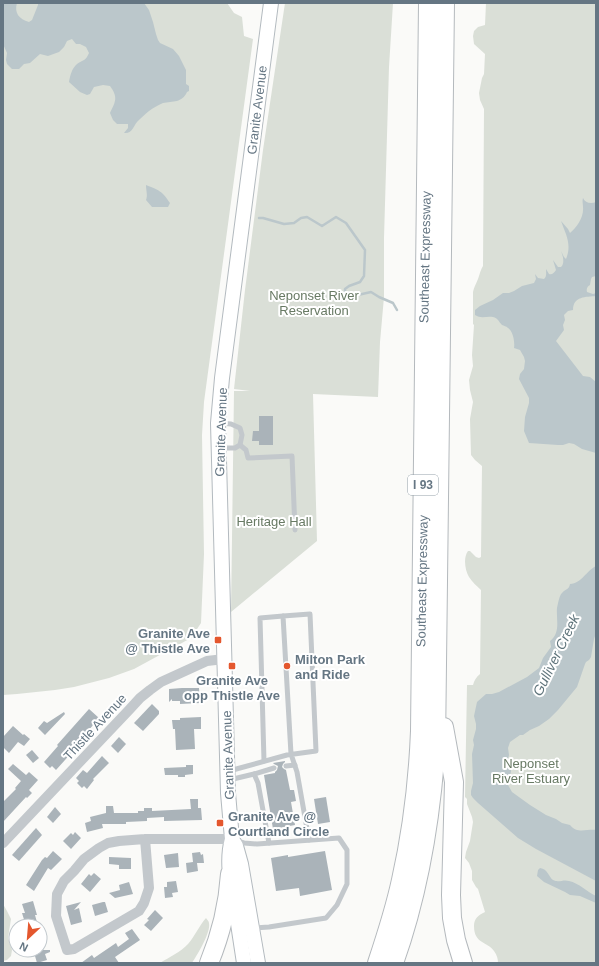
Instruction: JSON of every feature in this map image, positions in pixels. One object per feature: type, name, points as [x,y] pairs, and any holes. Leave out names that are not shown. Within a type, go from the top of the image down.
[{"type":"highway","name":"Southeast Expressway","points":[[377,963],[385,940],[401,881],[412,822],[419,762],[428,3]]},
{"type":"highway","name":"I 93","points":[[385,963],[408,883],[419,823],[426,763],[435,3]]},
{"type":"highway","name":"I 93","points":[[394,963],[408,921],[420,868],[434,778],[436,746],[445,3]]},
{"type":"highway","name":"Southeast Expressway","points":[[402,963],[413,930],[428,870],[442,778],[454,3]]},
{"type":"highway","points":[[444,726],[454,782],[452,918],[456,940],[463,963]]},
{"type":"highway","points":[[208,963],[218,940],[225,915],[230,874]]},
{"type":"main road","name":"Granite Avenue","points":[[244,963],[230,874],[229,857],[232,839],[224,659],[218,423],[222,378],[271,3]]},
{"type":"main road","name":"Granite Avenue","points":[[232,839],[236,846],[241,864],[258,963]]},
{"type":"street","name":"Thistle Avenue","points":[[3,843],[140,698],[161,682],[208,661],[224,659]]},
{"type":"street","points":[[145,839],[149,888],[139,911],[74,949],[67,950],[56,916],[57,894],[64,881],[84,859],[100,848],[108,843],[145,839],[232,839]]},
{"type":"lane","points":[[218,423],[231,424],[240,428],[242,435],[240,445],[235,448],[218,448]]},
{"type":"lane","points":[[240,445],[246,450],[248,458],[292,456],[295,530]]},
{"type":"lane","points":[[228,776],[264,761],[291,754],[316,751],[310,614],[260,618],[264,761]]},
{"type":"lane","points":[[283,616],[291,754],[295,766],[309,840]]},
{"type":"lane","points":[[286,766],[295,766]]},
{"type":"lane","points":[[228,776],[254,774],[274,768]]},
{"type":"lane","points":[[254,774],[258,783],[269,843]]},
{"type":"lane","points":[[232,839],[244,843],[257,844],[339,838],[347,850],[347,884],[337,905],[326,918],[269,927],[252,928]]},
{"type":"green space","points":[[3,3],[227,3],[234,13],[242,17],[244,36],[253,39],[204,402],[202,435],[204,554],[201,623],[191,638],[134,669],[109,678],[74,687],[3,695]]},
{"type":"green space","name":"Neponset River Reservation","points":[[285,3],[393,3],[389,67],[384,238],[384,297],[380,342],[378,397],[313,394],[317,541],[231,612],[234,391],[250,391],[234,389],[263,150]]},
{"type":"green space","name":"Neponset River Estuary","points":[[486,3],[596,3],[596,963],[498,963],[494,951],[476,936],[474,924],[478,916],[485,912],[478,889],[472,880],[472,871],[465,858],[473,822],[467,804],[467,799],[465,797],[467,685],[473,685],[475,679],[480,674],[481,590],[469,577],[466,571],[465,560],[468,551],[476,557],[481,557],[482,466],[471,455],[470,419],[473,402],[469,380],[473,366],[473,292],[483,266],[484,109],[479,93],[484,74],[485,54],[474,44],[473,36],[474,31],[478,27],[485,25]]},
{"type":"green space","points":[[3,904],[10,918],[8,918],[9,958],[3,961]]},
{"type":"green space","points":[[206,918],[209,922],[208,932],[192,963],[160,963],[185,947]]},
{"type":"water","points":[[3,3],[17,3],[16,10],[18,15],[22,19],[29,22],[32,20],[38,3],[144,3],[149,10],[158,40],[160,43],[173,49],[179,56],[186,70],[186,84],[189,86],[189,91],[180,100],[163,103],[152,109],[137,122],[131,131],[124,133],[128,128],[128,124],[117,124],[113,120],[110,113],[114,105],[115,96],[110,86],[103,85],[94,87],[90,94],[87,95],[80,92],[69,82],[74,68],[88,56],[89,53],[86,47],[76,44],[72,39],[67,41],[59,52],[48,56],[40,54],[30,63],[24,64],[19,69],[12,69],[7,64],[7,53],[3,44]]},
{"type":"water","points":[[146,185],[165,196],[170,203],[168,207],[152,207],[146,200]]},
{"type":"water","points":[[583,198],[588,203],[596,202],[596,276],[592,277],[590,285],[587,287],[587,292],[593,294],[596,293],[596,296],[584,297],[575,302],[573,310],[568,311],[564,315],[564,330],[556,341],[583,376],[590,377],[596,382],[596,453],[569,443],[558,445],[529,443],[524,431],[529,398],[519,379],[520,374],[524,369],[524,357],[520,350],[514,348],[514,340],[510,329],[502,325],[495,318],[479,317],[475,315],[475,310],[480,306],[503,293],[509,293],[522,286],[534,283],[536,279],[535,274],[538,278],[544,279],[546,276],[546,269],[549,274],[553,274],[556,270],[553,260],[558,267],[561,267],[563,257],[561,251],[566,259],[568,254],[568,240],[561,221],[570,233],[573,231],[580,222],[583,211]]},
{"type":"water","name":"Gulliver Creek","points":[[596,566],[596,633],[591,657],[585,664],[577,687],[558,710],[539,726],[523,735],[520,735],[510,742],[508,748],[508,762],[511,772],[508,785],[512,792],[546,815],[579,830],[596,830],[596,881],[518,838],[473,798],[471,791],[473,783],[473,740],[476,729],[474,716],[477,702],[486,694],[499,692],[527,677],[539,668],[543,658],[551,647],[550,641],[556,634],[557,608],[561,594],[569,587],[570,584],[581,579]]},
{"type":"water","points":[[540,868],[546,871],[553,880],[573,882],[596,896],[596,903],[580,896],[570,895],[544,882],[537,876]]},
{"type":"building","points":[[259,416],[273,416],[273,445],[259,445],[259,441],[252,441],[253,431],[259,431]]},
{"type":"building","points":[[199,688],[200,703],[180,704],[180,701],[172,701],[172,699],[169,702],[169,689]]},
{"type":"building","points":[[152,704],[159,711],[159,714],[143,731],[134,723]]},
{"type":"building","points":[[89,709],[99,718],[88,731],[89,732],[56,770],[52,766],[50,768],[44,762]]},
{"type":"building","points":[[64,712],[65,714],[45,735],[38,728],[44,721],[47,723]]},
{"type":"building","points":[[201,717],[201,729],[194,729],[195,749],[176,750],[175,729],[173,729],[172,720]]},
{"type":"building","points":[[13,726],[30,739],[24,746],[18,742],[9,753],[3,747],[3,737]]},
{"type":"building","points":[[119,737],[126,744],[118,753],[111,746]]},
{"type":"building","points":[[32,750],[39,758],[33,763],[26,755]]},
{"type":"building","points":[[102,756],[109,763],[93,779],[94,780],[87,789],[84,786],[82,788],[77,783],[79,781],[76,778],[83,770],[87,773]]},
{"type":"building","points":[[285,761],[282,767],[286,770],[290,790],[294,790],[296,801],[291,802],[295,825],[273,829],[264,775],[275,773],[278,766],[273,763]]},
{"type":"building","points":[[13,764],[26,775],[29,772],[38,780],[29,790],[32,793],[27,798],[26,797],[3,822],[3,802],[16,789],[15,788],[21,781],[8,769]]},
{"type":"building","points":[[186,765],[193,765],[193,774],[185,775],[185,777],[178,777],[178,775],[165,775],[164,768],[186,767]]},
{"type":"building","points":[[326,797],[330,822],[318,824],[314,799]]},
{"type":"building","points":[[190,799],[198,799],[198,808],[201,808],[202,820],[164,821],[164,817],[147,818],[147,821],[126,822],[126,824],[102,824],[103,828],[87,832],[85,823],[91,821],[90,817],[106,813],[106,806],[113,806],[114,813],[138,813],[138,811],[144,811],[144,808],[152,808],[152,811],[191,809]]},
{"type":"building","points":[[55,807],[61,814],[53,823],[47,817]]},
{"type":"building","points":[[36,828],[42,835],[19,861],[12,855]]},
{"type":"building","points":[[75,832],[81,838],[71,849],[63,841],[71,833],[73,835]]},
{"type":"building","points":[[53,851],[62,859],[51,870],[48,868],[34,891],[26,885],[42,860],[45,857],[47,858]]},
{"type":"building","points":[[325,851],[332,890],[300,896],[299,888],[276,891],[271,858]]},
{"type":"building","points":[[200,852],[201,855],[203,854],[204,863],[197,863],[198,871],[187,873],[186,863],[193,862],[192,853]]},
{"type":"building","points":[[178,853],[179,867],[166,868],[164,855]]},
{"type":"building","points":[[109,857],[131,858],[131,869],[119,869],[119,865],[109,864]]},
{"type":"building","points":[[94,873],[101,879],[90,892],[81,884],[89,874],[91,876]]},
{"type":"building","points":[[176,881],[178,892],[172,893],[173,897],[165,898],[164,887],[167,887],[167,882]]},
{"type":"building","points":[[129,882],[133,894],[115,898],[109,893],[120,890],[119,885]]},
{"type":"building","points":[[33,901],[37,915],[35,915],[36,918],[24,918],[22,913],[25,913],[22,904]]},
{"type":"building","points":[[81,902],[74,910],[79,908],[82,922],[71,925],[66,906]]},
{"type":"building","points":[[105,902],[108,912],[95,916],[92,905]]},
{"type":"building","points":[[155,910],[163,918],[151,931],[144,925]]},
{"type":"building","points":[[132,929],[140,940],[115,957],[119,963],[81,963],[92,955],[94,958],[116,943],[118,947],[129,939],[125,933]]},
{"type":"building","points":[[36,958],[46,958],[47,960],[37,963]]},
{"type":"waterway","points":[[259,218],[284,224],[294,223],[301,218],[307,217],[322,226],[336,217],[346,223],[365,250],[364,276],[360,282],[345,289],[345,295],[349,297],[371,292],[393,303],[397,310]]},
{"type":"place","name":"Granite Ave @ Thistle Ave","points":[[218,640]]},
{"type":"place","name":"Granite Ave opp Thistle Ave","points":[[232,666]]},
{"type":"place","name":"Milton Park and Ride","points":[[287,666]]},
{"type":"place","name":"Granite Ave @ Courtland Circle","points":[[220,823]]},
{"type":"park label","name":"Heritage Hall","points":[[274,521]]}]
